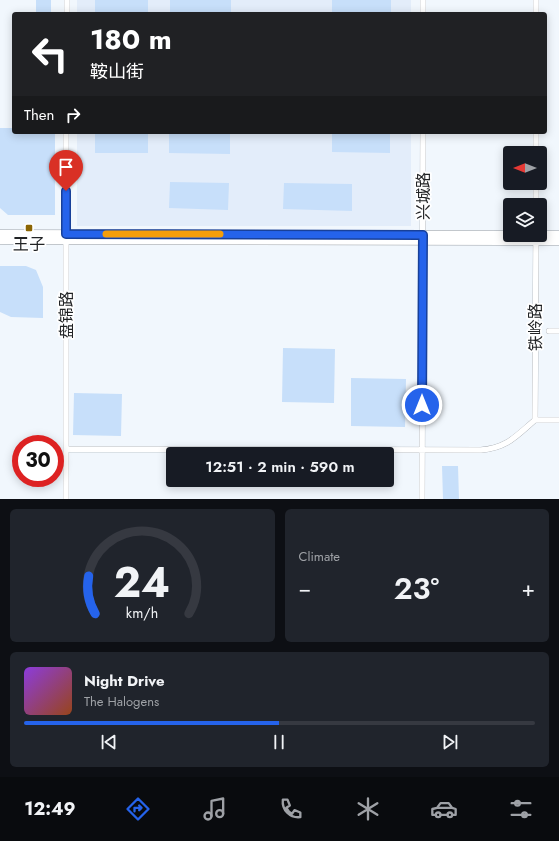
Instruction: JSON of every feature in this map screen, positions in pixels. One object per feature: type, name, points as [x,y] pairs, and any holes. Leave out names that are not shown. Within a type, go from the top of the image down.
[{"type":"street","points":[[67,0],[67,12]]},
{"type":"street","points":[[423,0],[423,12]]},
{"type":"street","points":[[536,0],[536,12]]},
{"type":"street","name":"盘锦路","points":[[66,134],[66,499]]},
{"type":"street","name":"兴城路","points":[[422,499],[423,134]]},
{"type":"street","points":[[536,134],[536,146]]},
{"type":"street","points":[[0,234],[66,237],[503,237]]},
{"type":"street","points":[[423,238],[503,235]]},
{"type":"street","points":[[547,236],[559,235]]},
{"type":"street","points":[[0,240],[66,237]]},
{"type":"street","points":[[547,239],[559,241]]},
{"type":"street","name":"铁岭路","points":[[535,420],[537,242]]},
{"type":"street","points":[[549,331],[559,331]]},
{"type":"street","points":[[66,449],[481,450],[502,446],[535,420],[559,420]]},
{"type":"shaded area","points":[[77,0],[411,0],[411,12],[77,12]]},
{"type":"shaded area","points":[[77,134],[411,134],[411,226],[77,226]]},
{"type":"building","points":[[36,0],[51,0],[51,12],[36,12]]},
{"type":"building","points":[[95,0],[148,0],[148,12],[95,12]]},
{"type":"building","points":[[170,0],[231,0],[231,12],[170,12]]},
{"type":"building","points":[[332,0],[391,0],[391,12],[332,12]]},
{"type":"building","points":[[0,128],[12,128],[12,134],[55,134],[55,215],[8,215],[0,208]]},
{"type":"building","points":[[95,134],[148,134],[148,153],[95,153]]},
{"type":"building","points":[[169,134],[230,134],[230,154],[169,153]]},
{"type":"building","points":[[332,134],[390,134],[390,153],[332,152]]},
{"type":"building","points":[[170,182],[229,183],[228,210],[169,208]]},
{"type":"building","points":[[284,183],[352,184],[352,211],[283,209]]},
{"type":"building","points":[[0,266],[26,266],[36,270],[43,287],[43,318],[11,317],[0,312]]},
{"type":"building","points":[[283,348],[335,349],[334,403],[282,402]]},
{"type":"building","points":[[351,378],[406,379],[405,427],[351,426]]},
{"type":"building","points":[[74,393],[122,394],[121,436],[73,435]]},
{"type":"building","points":[[442,466],[458,466],[459,499],[443,499]]},
{"type":"slow traffic","points":[[106,234],[220,234]]},
{"type":"place","name":"王子","points":[[29,228]]},
{"type":"route","points":[[66,191],[66,234],[423,235],[422,405]]}]
